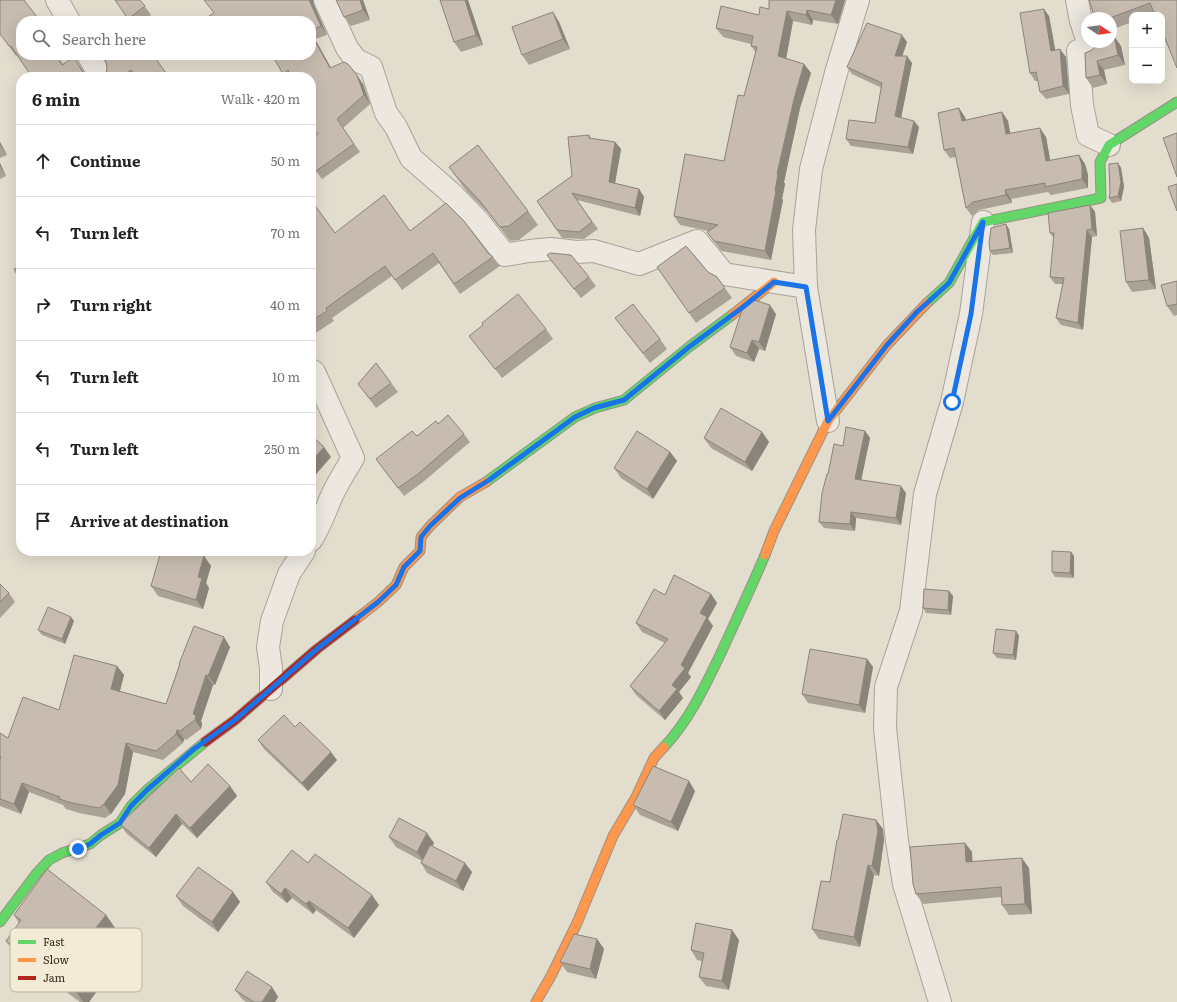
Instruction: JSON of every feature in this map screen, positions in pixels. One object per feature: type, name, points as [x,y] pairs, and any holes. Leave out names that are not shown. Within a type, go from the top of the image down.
[{"type":"street","points":[[57,0],[66,16]]},
{"type":"street","points":[[325,0],[347,48],[356,60],[371,68],[386,113],[396,127],[411,158],[451,193],[480,223],[505,255],[529,251],[594,251],[639,264],[697,241],[724,274],[806,287]]},
{"type":"street","points":[[828,421],[806,287],[804,230],[811,169],[836,73],[858,0]]},
{"type":"street","points":[[1077,0],[1081,20]]},
{"type":"street","points":[[1090,48],[1091,50],[1078,51],[1082,105],[1088,135],[1109,145]]},
{"type":"street","points":[[91,60],[98,72]]},
{"type":"street","points":[[536,1002],[551,976],[577,923],[613,836],[636,797],[654,758],[678,732],[697,702],[751,589],[774,531],[828,421],[887,345],[917,312],[949,283],[983,222],[1101,198],[1100,162],[1109,145],[1177,102]]},
{"type":"street","points":[[940,1002],[904,884],[896,834],[885,728],[886,687],[911,611],[925,494],[952,402],[969,322],[983,222]]},
{"type":"street","points":[[0,922],[48,860],[62,853],[90,844],[120,823],[131,806],[147,790],[194,749],[235,720],[317,649],[378,602],[396,585],[404,567],[420,551],[421,537],[430,526],[460,498],[489,480],[575,417],[594,408],[624,400],[689,347],[774,282]]},
{"type":"street","points":[[316,376],[353,458],[338,483],[326,512],[316,531]]},
{"type":"street","points":[[271,689],[271,668],[268,647],[272,621],[289,574],[301,556]]},
{"type":"building","points":[[0,0],[24,0],[36,16],[16,16],[16,53],[0,34]]},
{"type":"building","points":[[115,0],[140,0],[145,6],[132,16],[126,16]]},
{"type":"building","points":[[204,0],[309,0],[321,26],[316,28],[316,16],[209,16],[214,13]]},
{"type":"building","points":[[336,0],[360,0],[363,10],[344,17]]},
{"type":"building","points":[[440,0],[465,0],[476,35],[454,42]]},
{"type":"building","points":[[769,0],[836,0],[831,15],[807,10],[806,15],[787,11],[778,56],[804,64],[794,99],[777,174],[776,191],[765,251],[714,241],[707,232],[718,225],[674,216],[685,154],[724,161],[738,95],[744,96],[757,47],[751,46],[753,36],[716,28],[721,6],[759,15],[760,7],[769,9]]},
{"type":"building","points":[[1089,0],[1177,0],[1177,68],[1165,38],[1165,12],[1154,12],[1150,3],[1117,15],[1117,12],[1093,12]]},
{"type":"building","points":[[1044,9],[1051,51],[1060,49],[1063,86],[1040,92],[1036,72],[1030,73],[1020,13]]},
{"type":"building","points":[[553,12],[563,39],[522,55],[512,27]]},
{"type":"building","points":[[867,23],[902,35],[895,56],[907,56],[895,116],[914,121],[908,147],[846,139],[849,120],[875,123],[882,83],[847,67]]},
{"type":"building","points":[[316,43],[330,68],[344,62],[348,64],[357,75],[364,95],[337,119],[354,144],[316,171],[316,135],[318,134],[316,131],[316,72],[289,72],[288,70],[282,72],[275,60],[316,60]]},
{"type":"building","points":[[1094,48],[1117,48],[1118,55],[1097,61],[1100,75],[1086,78],[1085,53]]},
{"type":"building","points":[[20,60],[59,60],[62,65],[70,60],[76,60],[83,72],[29,72]]},
{"type":"building","points":[[105,60],[157,60],[165,72],[132,72],[131,70],[128,72],[106,72]]},
{"type":"building","points":[[959,108],[962,121],[1002,112],[1006,134],[1040,128],[1046,161],[1079,155],[1082,166],[1082,179],[1045,187],[1045,183],[1005,190],[1006,195],[973,202],[966,208],[954,148],[944,150],[938,113]]},
{"type":"building","points":[[1177,133],[1177,177],[1163,138]]},
{"type":"building","points":[[589,135],[589,138],[615,142],[609,182],[639,189],[635,208],[572,193],[592,222],[579,232],[557,230],[537,201],[572,176],[568,137]]},
{"type":"building","points":[[478,145],[528,211],[509,226],[500,227],[480,201],[449,167]]},
{"type":"building","points":[[1118,163],[1121,182],[1118,196],[1109,198],[1109,164]]},
{"type":"building","points":[[1177,184],[1177,211],[1168,187]]},
{"type":"building","points":[[384,195],[410,231],[446,203],[464,221],[488,253],[493,257],[454,284],[433,253],[395,280],[385,266],[326,308],[327,311],[316,318],[316,207],[335,233]]},
{"type":"building","points":[[1090,205],[1092,229],[1087,230],[1078,323],[1056,318],[1064,278],[1050,277],[1054,233],[1050,233],[1048,213]]},
{"type":"building","points":[[1006,224],[1010,248],[990,251],[989,243],[991,228]]},
{"type":"building","points":[[1143,228],[1149,280],[1126,282],[1120,231]]},
{"type":"building","points":[[686,246],[708,272],[717,277],[725,288],[689,313],[657,267]]},
{"type":"building","points":[[550,253],[571,255],[589,277],[574,289],[547,255]]},
{"type":"building","points":[[1177,281],[1177,304],[1167,306],[1161,285]]},
{"type":"building","points":[[518,294],[546,329],[495,369],[469,336],[483,325],[482,323]]},
{"type":"building","points":[[754,300],[770,305],[759,342],[752,340],[747,353],[730,347],[742,310]]},
{"type":"building","points":[[633,304],[660,339],[643,353],[615,318]]},
{"type":"building","points":[[376,363],[391,383],[370,399],[358,384]]},
{"type":"building","points":[[721,408],[762,432],[745,462],[704,438]]},
{"type":"building","points":[[448,415],[464,434],[418,474],[398,488],[376,459],[412,431],[417,436],[436,421],[438,424]]},
{"type":"building","points":[[846,427],[865,431],[855,479],[901,486],[896,518],[851,512],[850,524],[819,522],[822,493],[828,474],[834,444],[843,446]]},
{"type":"building","points":[[637,431],[670,452],[647,489],[614,468]]},
{"type":"building","points":[[316,440],[324,447],[316,456]]},
{"type":"building","points":[[1052,551],[1071,552],[1070,573],[1052,572]]},
{"type":"building","points":[[160,556],[204,556],[198,577],[202,578],[196,600],[151,586]]},
{"type":"building","points":[[674,575],[711,594],[700,613],[707,617],[681,665],[685,668],[672,685],[677,689],[659,711],[630,686],[668,639],[636,623],[654,589],[665,595]]},
{"type":"building","points":[[0,584],[9,593],[0,602]]},
{"type":"building","points":[[924,589],[949,591],[948,610],[923,608]]},
{"type":"building","points":[[48,607],[71,617],[62,639],[38,630]]},
{"type":"building","points":[[194,626],[224,637],[208,676],[206,675],[193,714],[196,715],[195,720],[180,731],[177,730],[176,734],[156,751],[126,743],[118,785],[104,804],[99,808],[72,803],[22,783],[14,804],[0,799],[0,733],[8,738],[23,697],[59,710],[74,655],[117,666],[111,689],[166,704],[179,664]]},
{"type":"building","points":[[996,629],[1016,631],[1013,655],[993,653]]},
{"type":"building","points":[[810,649],[867,659],[859,705],[802,694]]},
{"type":"building","points":[[284,715],[295,727],[300,722],[331,752],[302,783],[258,740]]},
{"type":"building","points":[[208,764],[230,786],[190,828],[176,814],[149,848],[120,824],[179,768],[191,782]]},
{"type":"building","points":[[653,766],[689,781],[671,822],[633,805]]},
{"type":"building","points":[[843,814],[876,820],[878,831],[872,866],[868,865],[854,937],[812,929],[821,881],[830,882]]},
{"type":"building","points":[[399,818],[427,833],[417,852],[389,837]]},
{"type":"building","points":[[965,843],[966,862],[1022,858],[1025,904],[1002,905],[1001,887],[916,894],[913,884],[910,847]]},
{"type":"building","points":[[430,845],[465,863],[456,881],[421,863]]},
{"type":"building","points":[[292,850],[308,863],[315,854],[372,895],[348,928],[309,901],[306,904],[285,888],[281,894],[266,882]]},
{"type":"building","points":[[198,867],[233,892],[212,922],[176,896]]},
{"type":"building","points":[[47,869],[106,915],[96,928],[15,928],[21,920],[14,915]]},
{"type":"building","points":[[696,923],[732,930],[722,981],[699,977],[704,953],[691,950]]},
{"type":"building","points":[[574,934],[597,939],[590,969],[560,962]]},
{"type":"building","points":[[10,935],[10,944],[6,941]]},
{"type":"building","points":[[247,971],[272,987],[262,1002],[254,1002],[235,990]]},
{"type":"traffic: fast","points":[[927,303],[949,283],[983,222],[1101,198],[1100,162],[1109,145],[1177,102]]},
{"type":"traffic: fast","points":[[486,482],[575,417],[595,408],[624,400],[689,347],[732,315]]},
{"type":"traffic: fast","points":[[664,747],[682,725],[703,690],[765,555]]},
{"type":"traffic: fast","points":[[0,922],[36,874],[49,860],[62,853],[90,844],[120,823],[131,806],[147,790],[205,742]]},
{"type":"traffic: slow","points":[[732,315],[774,282]]},
{"type":"traffic: slow","points":[[765,555],[774,531],[828,421],[887,345],[927,303]]},
{"type":"traffic: slow","points":[[355,620],[378,602],[396,585],[404,567],[420,551],[421,537],[430,526],[460,497],[486,482]]},
{"type":"traffic: slow","points":[[536,1002],[551,976],[577,923],[613,836],[636,797],[654,758],[664,747]]},
{"type":"traffic: jam","points":[[205,742],[235,720],[317,649],[355,620]]},
{"type":"route","points":[[78,849],[90,844],[120,823],[131,806],[147,790],[194,749],[235,720],[317,649],[378,602],[396,585],[404,567],[420,551],[421,537],[430,526],[460,498],[489,480],[575,417],[594,408],[624,400],[689,347],[774,282],[806,287],[828,421],[887,345],[917,312],[949,283],[983,222],[971,314],[952,402]]}]
